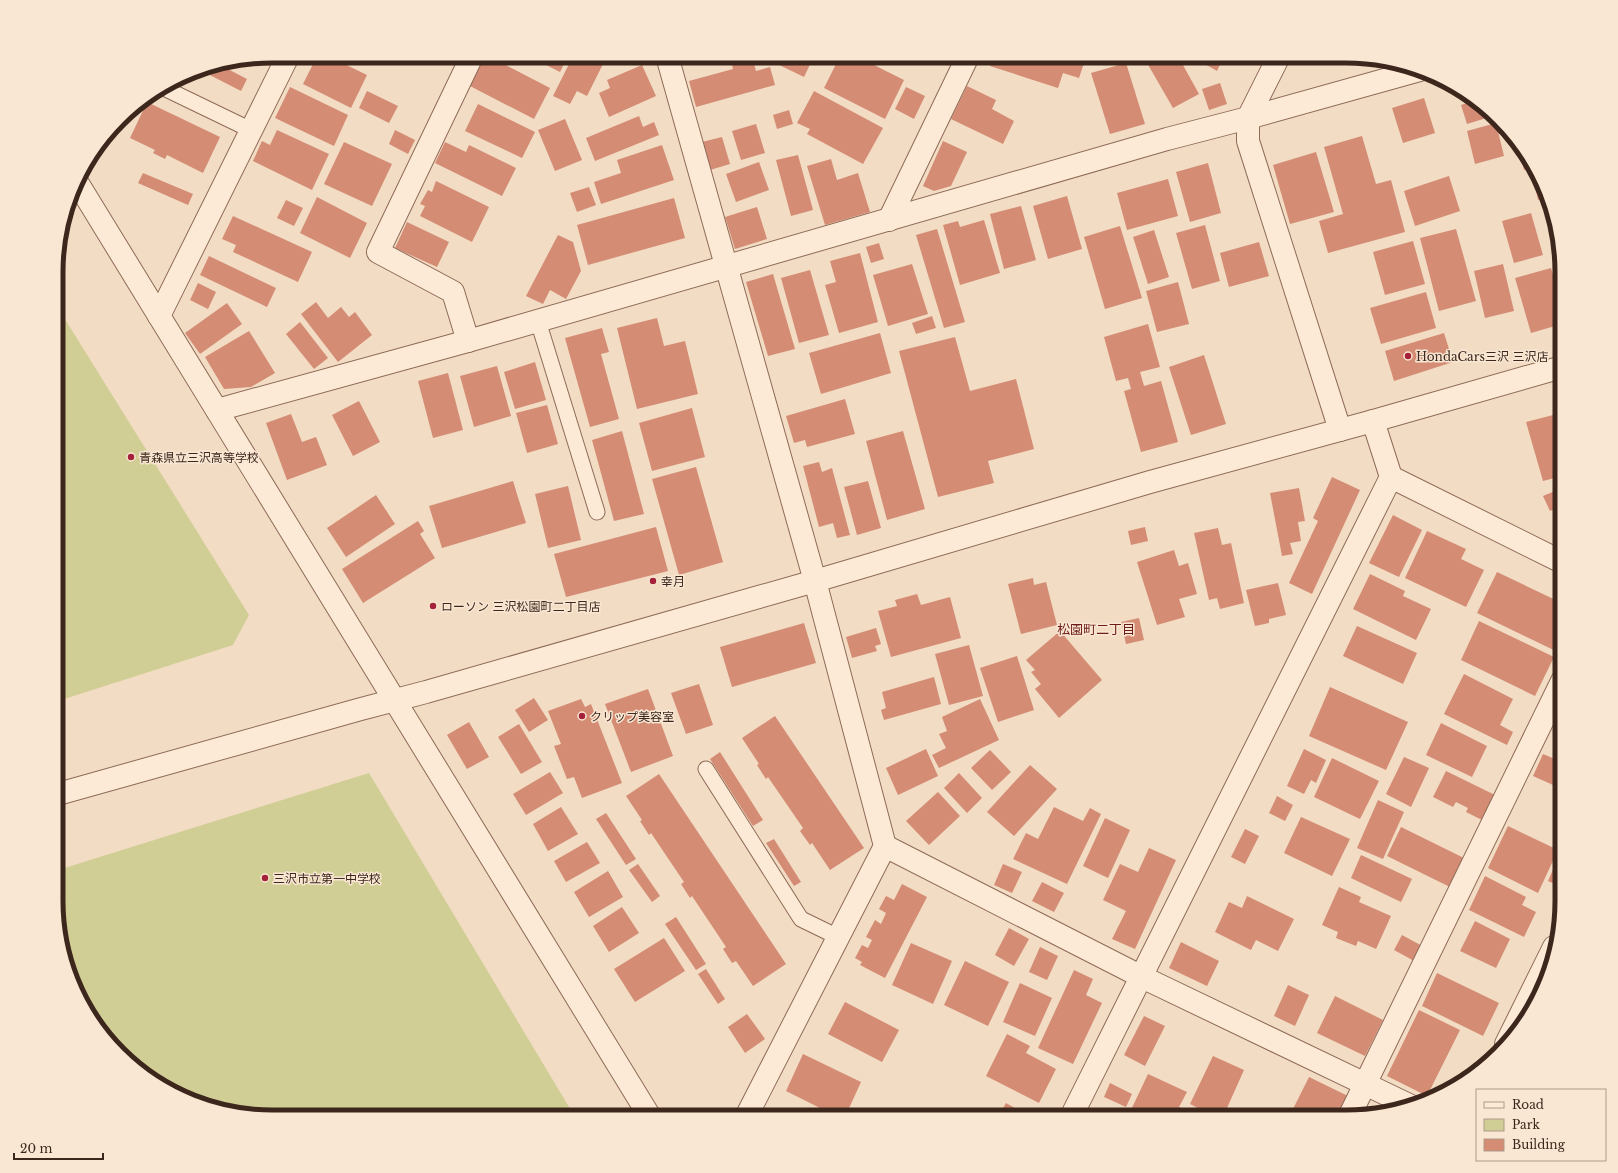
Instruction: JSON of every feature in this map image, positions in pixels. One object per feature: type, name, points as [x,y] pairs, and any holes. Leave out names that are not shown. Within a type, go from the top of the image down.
[{"type":"street","points":[[159,316],[284,63]]},
{"type":"street","points":[[468,341],[453,292],[378,252],[469,63]]},
{"type":"street","points":[[669,63],[815,581],[885,846],[750,1110]]},
{"type":"street","points":[[889,220],[965,63]]},
{"type":"street","points":[[1276,63],[1248,118],[1248,142],[1340,430]]},
{"type":"street","points":[[217,410],[468,341],[1167,139],[1410,73]]},
{"type":"street","points":[[81,188],[646,1110]]},
{"type":"street","points":[[63,793],[426,692],[815,581],[1150,482],[1555,369]]},
{"type":"street","points":[[1075,1110],[1391,476],[1373,421]]},
{"type":"street","points":[[1391,476],[1555,558]]},
{"type":"street","points":[[1352,1110],[1555,695]]},
{"type":"street","points":[[885,846],[1142,977],[1403,1102]]},
{"type":"street","points":[[1518,1020],[1545,966]]},
{"type":"lane","points":[[169,90],[251,130]]},
{"type":"lane","points":[[538,321],[597,512]]},
{"type":"lane","points":[[706,768],[801,919],[838,938]]},
{"type":"green space","points":[[63,316],[249,615],[233,645],[63,699]]},
{"type":"green space","name":"三沢市立第一中学校","points":[[369,773],[571,1110],[259,1110],[218,1103],[192,1094],[156,1075],[134,1058],[106,1028],[91,1005],[74,968],[67,941],[63,914],[63,868]]},
{"type":"building","points":[[314,63],[342,63],[367,75],[351,108],[303,84]]},
{"type":"building","points":[[482,63],[502,63],[550,88],[534,119],[470,86]]},
{"type":"building","points":[[542,63],[564,63],[560,72]]},
{"type":"building","points":[[570,63],[604,63],[587,96],[577,91],[570,104],[553,96]]},
{"type":"building","points":[[732,63],[754,63],[756,71],[770,67],[775,85],[696,107],[689,81],[733,69]]},
{"type":"building","points":[[775,63],[811,63],[804,77]]},
{"type":"building","points":[[836,63],[870,63],[904,80],[885,119],[824,88]]},
{"type":"building","points":[[991,63],[1084,63],[1079,78],[1063,73],[1058,88],[990,66]]},
{"type":"building","points":[[1126,63],[1145,124],[1110,134],[1091,73]]},
{"type":"building","points":[[1147,63],[1182,63],[1199,94],[1173,108]]},
{"type":"building","points":[[1203,63],[1221,63],[1217,71]]},
{"type":"building","points":[[642,65],[656,96],[609,117],[599,93],[610,88],[607,80]]},
{"type":"building","points":[[226,68],[247,79],[241,91],[207,73]]},
{"type":"building","points":[[1220,83],[1227,104],[1209,110],[1202,89]]},
{"type":"building","points":[[967,86],[996,100],[992,109],[1014,121],[1003,144],[951,119]]},
{"type":"building","points":[[290,87],[348,115],[334,146],[275,118]]},
{"type":"building","points":[[906,87],[925,96],[914,119],[895,109]]},
{"type":"building","points":[[367,91],[398,106],[389,123],[359,108]]},
{"type":"building","points":[[814,91],[883,128],[863,164],[807,134],[810,129],[797,123]]},
{"type":"building","points":[[1424,98],[1435,133],[1403,143],[1392,108]]},
{"type":"building","points":[[149,103],[220,137],[203,173],[167,155],[165,159],[153,153],[155,150],[130,138],[145,106]]},
{"type":"building","points":[[1468,103],[1487,118],[1467,124],[1461,105]]},
{"type":"building","points":[[478,104],[535,132],[522,158],[465,131]]},
{"type":"building","points":[[789,110],[793,124],[777,129],[773,115]]},
{"type":"building","points":[[639,116],[643,127],[654,122],[659,135],[595,161],[586,138]]},
{"type":"building","points":[[565,119],[582,160],[555,171],[538,130]]},
{"type":"building","points":[[756,124],[765,153],[741,160],[732,131]]},
{"type":"building","points":[[1494,124],[1497,127],[1504,156],[1475,164],[1467,131]]},
{"type":"building","points":[[277,130],[329,154],[312,190],[253,161],[262,141],[270,145]]},
{"type":"building","points":[[395,130],[415,140],[408,154],[389,144]]},
{"type":"building","points":[[1362,136],[1376,184],[1391,180],[1405,232],[1328,253],[1319,221],[1343,214],[1324,147]]},
{"type":"building","points":[[722,137],[730,164],[710,170],[702,142]]},
{"type":"building","points":[[943,141],[967,152],[951,186],[934,191],[923,186]]},
{"type":"building","points":[[344,142],[392,164],[372,206],[324,184]]},
{"type":"building","points":[[445,142],[466,152],[469,145],[516,168],[502,196],[435,163]]},
{"type":"building","points":[[662,145],[674,180],[601,204],[594,182],[621,173],[617,160]]},
{"type":"building","points":[[1316,152],[1334,212],[1290,224],[1273,165]]},
{"type":"building","points":[[798,155],[813,210],[791,216],[776,160]]},
{"type":"building","points":[[1521,158],[1527,169],[1524,170]]},
{"type":"building","points":[[831,159],[837,180],[858,173],[870,212],[825,225],[807,166]]},
{"type":"building","points":[[759,162],[769,190],[736,202],[726,174]]},
{"type":"building","points":[[1208,163],[1221,213],[1190,222],[1176,172]]},
{"type":"building","points":[[143,173],[193,194],[188,205],[138,183]]},
{"type":"building","points":[[1449,176],[1460,211],[1415,226],[1404,191]]},
{"type":"building","points":[[1168,179],[1178,216],[1127,230],[1117,193]]},
{"type":"building","points":[[436,181],[489,207],[472,242],[420,216],[425,206],[420,204],[428,190],[432,192]]},
{"type":"building","points":[[1534,181],[1542,199],[1538,200]]},
{"type":"building","points":[[589,187],[596,205],[577,212],[570,193]]},
{"type":"building","points":[[1067,196],[1082,249],[1048,259],[1033,206]]},
{"type":"building","points":[[317,197],[367,223],[350,258],[300,233]]},
{"type":"building","points":[[674,198],[685,238],[588,265],[577,225]]},
{"type":"building","points":[[286,200],[303,208],[294,226],[277,218]]},
{"type":"building","points":[[1021,206],[1036,260],[1004,269],[990,214]]},
{"type":"building","points":[[757,207],[767,239],[735,249],[725,217]]},
{"type":"building","points":[[1531,213],[1543,255],[1514,263],[1502,221]]},
{"type":"building","points":[[233,216],[312,252],[298,282],[233,252],[236,245],[222,239]]},
{"type":"building","points":[[984,220],[1000,273],[960,285],[943,225],[958,221],[960,227]]},
{"type":"building","points":[[407,222],[449,242],[437,267],[395,248]]},
{"type":"building","points":[[1205,225],[1220,281],[1192,289],[1176,233]]},
{"type":"building","points":[[1120,226],[1142,298],[1105,309],[1084,237]]},
{"type":"building","points":[[937,229],[965,322],[944,328],[916,235]]},
{"type":"building","points":[[1456,229],[1476,301],[1439,311],[1420,238]]},
{"type":"building","points":[[1154,230],[1169,277],[1148,284],[1133,237]]},
{"type":"building","points":[[558,235],[573,242],[581,271],[566,299],[550,290],[543,304],[526,296]]},
{"type":"building","points":[[1413,241],[1425,284],[1385,295],[1373,252]]},
{"type":"building","points":[[1259,242],[1269,276],[1229,287],[1220,253]]},
{"type":"building","points":[[879,243],[884,259],[871,263],[866,247]]},
{"type":"building","points":[[860,253],[878,322],[839,333],[825,285],[836,282],[830,261]]},
{"type":"building","points":[[209,256],[276,288],[267,307],[200,275]]},
{"type":"building","points":[[912,264],[928,314],[888,326],[873,275]]},
{"type":"building","points":[[1503,264],[1514,311],[1485,318],[1474,271]]},
{"type":"building","points":[[1551,268],[1555,280],[1555,326],[1531,333],[1515,278]]},
{"type":"building","points":[[810,270],[829,335],[799,343],[781,278]]},
{"type":"building","points":[[773,274],[795,349],[768,356],[746,282]]},
{"type":"building","points":[[1178,282],[1189,324],[1157,332],[1146,291]]},
{"type":"building","points":[[198,283],[216,292],[208,309],[190,300]]},
{"type":"building","points":[[1426,292],[1436,328],[1381,344],[1370,308]]},
{"type":"building","points":[[316,302],[328,318],[341,307],[349,317],[355,312],[372,335],[338,362],[301,314]]},
{"type":"building","points":[[227,303],[242,324],[200,354],[185,333]]},
{"type":"building","points":[[932,316],[936,328],[916,334],[912,323]]},
{"type":"building","points":[[657,318],[664,346],[685,341],[698,394],[637,409],[617,328]]},
{"type":"building","points":[[300,322],[328,358],[314,369],[286,334]]},
{"type":"building","points":[[1148,324],[1160,367],[1140,372],[1144,386],[1161,381],[1178,442],[1141,452],[1124,391],[1131,389],[1128,378],[1116,381],[1104,337]]},
{"type":"building","points":[[602,328],[609,352],[601,354],[619,419],[590,427],[565,338]]},
{"type":"building","points":[[249,331],[275,373],[251,387],[224,389],[205,357]]},
{"type":"building","points":[[880,333],[891,373],[821,394],[809,353]]},
{"type":"building","points":[[1444,333],[1453,362],[1394,381],[1385,351]]},
{"type":"building","points":[[955,337],[970,391],[1016,379],[1034,449],[988,461],[994,483],[938,497],[899,351]]},
{"type":"building","points":[[1204,355],[1226,424],[1191,435],[1169,367]]},
{"type":"building","points":[[535,362],[546,400],[515,409],[504,372]]},
{"type":"building","points":[[497,366],[511,416],[474,427],[460,376]]},
{"type":"building","points":[[448,373],[463,430],[433,438],[418,381]]},
{"type":"building","points":[[845,399],[855,434],[807,447],[805,440],[794,443],[786,416]]},
{"type":"building","points":[[359,401],[380,442],[353,456],[332,415]]},
{"type":"building","points":[[547,405],[558,444],[527,453],[516,413]]},
{"type":"building","points":[[692,408],[705,457],[652,471],[639,423]]},
{"type":"building","points":[[291,414],[302,442],[316,437],[327,465],[287,480],[266,423]]},
{"type":"building","points":[[1555,415],[1555,478],[1543,481],[1526,422]]},
{"type":"building","points":[[622,431],[644,514],[614,521],[592,440]]},
{"type":"building","points":[[903,431],[925,509],[887,520],[866,441]]},
{"type":"building","points":[[819,462],[822,472],[832,468],[850,535],[837,538],[833,523],[819,527],[803,466]]},
{"type":"building","points":[[696,467],[723,562],[679,575],[652,479]]},
{"type":"building","points":[[1332,477],[1360,490],[1312,594],[1289,583],[1318,521],[1313,518]]},
{"type":"building","points":[[513,481],[526,523],[442,548],[429,506]]},
{"type":"building","points":[[868,481],[881,528],[857,535],[844,487]]},
{"type":"building","points":[[568,486],[581,540],[548,548],[535,494]]},
{"type":"building","points":[[1299,488],[1305,521],[1298,522],[1301,541],[1290,543],[1293,554],[1282,556],[1270,493]]},
{"type":"building","points":[[1555,491],[1555,509],[1550,511],[1543,496]]},
{"type":"building","points":[[376,495],[395,524],[346,557],[327,528]]},
{"type":"building","points":[[1393,515],[1422,530],[1399,577],[1369,563]]},
{"type":"building","points":[[418,521],[424,531],[420,534],[435,558],[363,603],[342,569]]},
{"type":"building","points":[[656,527],[668,571],[566,597],[554,554]]},
{"type":"building","points":[[1145,527],[1148,541],[1131,545],[1128,531]]},
{"type":"building","points":[[1218,528],[1222,545],[1231,543],[1244,603],[1220,609],[1217,598],[1209,600],[1194,533]]},
{"type":"building","points":[[1427,531],[1466,549],[1461,559],[1484,570],[1466,607],[1405,578]]},
{"type":"building","points":[[1174,550],[1179,566],[1188,563],[1197,594],[1179,599],[1185,617],[1157,625],[1137,562]]},
{"type":"building","points":[[1497,572],[1555,600],[1555,651],[1477,613]]},
{"type":"building","points":[[1370,574],[1405,591],[1403,596],[1431,609],[1416,640],[1353,609]]},
{"type":"building","points":[[1033,578],[1034,585],[1046,582],[1057,625],[1021,634],[1008,584]]},
{"type":"building","points":[[1278,583],[1286,615],[1269,619],[1269,623],[1255,626],[1246,590]]},
{"type":"building","points":[[917,594],[921,605],[950,597],[961,638],[891,657],[878,611],[897,606],[895,600]]},
{"type":"building","points":[[1139,618],[1144,640],[1126,644],[1121,622]]},
{"type":"building","points":[[1479,621],[1554,657],[1535,696],[1461,660]]},
{"type":"building","points":[[804,623],[816,663],[732,687],[720,647]]},
{"type":"building","points":[[1357,626],[1417,653],[1403,684],[1343,656]]},
{"type":"building","points":[[876,628],[881,644],[875,646],[877,651],[852,658],[846,637]]},
{"type":"building","points":[[1060,631],[1102,680],[1059,718],[1035,689],[1041,684],[1031,672],[1035,670],[1026,660]]},
{"type":"building","points":[[969,645],[983,696],[949,705],[935,654]]},
{"type":"building","points":[[1017,656],[1034,710],[998,722],[980,668]]},
{"type":"building","points":[[1464,674],[1513,699],[1500,725],[1513,732],[1507,745],[1444,714]]},
{"type":"building","points":[[934,677],[941,704],[884,720],[881,710],[886,708],[882,692]]},
{"type":"building","points":[[699,684],[713,725],[686,734],[671,693]]},
{"type":"building","points":[[1330,687],[1408,722],[1386,770],[1309,736]]},
{"type":"building","points":[[648,689],[673,756],[631,772],[605,704]]},
{"type":"building","points":[[534,698],[548,720],[529,732],[515,710]]},
{"type":"building","points":[[581,699],[585,707],[591,704],[622,783],[582,798],[574,777],[567,779],[554,746],[561,744],[548,711]]},
{"type":"building","points":[[980,699],[999,740],[939,768],[932,755],[946,748],[939,734],[947,731],[942,717]]},
{"type":"building","points":[[775,716],[864,848],[830,870],[812,843],[810,845],[800,831],[803,828],[768,777],[766,779],[757,765],[759,764],[742,738]]},
{"type":"building","points":[[469,722],[489,757],[467,769],[447,735]]},
{"type":"building","points":[[1441,723],[1487,746],[1472,777],[1426,755]]},
{"type":"building","points":[[519,724],[542,762],[521,774],[498,737]]},
{"type":"building","points":[[926,749],[938,776],[898,795],[886,768]]},
{"type":"building","points":[[1304,749],[1326,760],[1316,783],[1311,780],[1304,794],[1287,786]]},
{"type":"building","points":[[990,750],[1011,772],[992,790],[971,768]]},
{"type":"building","points":[[720,752],[763,820],[753,826],[710,759]]},
{"type":"building","points":[[1543,754],[1555,759],[1555,786],[1533,776]]},
{"type":"building","points":[[1404,757],[1429,768],[1411,807],[1386,794]]},
{"type":"building","points":[[1332,758],[1379,781],[1360,819],[1314,797]]},
{"type":"building","points":[[1030,765],[1057,789],[1014,836],[987,812]]},
{"type":"building","points":[[1446,771],[1495,795],[1482,820],[1466,812],[1468,808],[1456,802],[1453,807],[1433,797]]},
{"type":"building","points":[[550,772],[563,793],[526,815],[513,794]]},
{"type":"building","points":[[959,773],[982,798],[967,813],[944,788]]},
{"type":"building","points":[[659,774],[786,964],[753,986],[736,961],[732,963],[723,949],[726,947],[692,896],[690,898],[681,884],[684,882],[651,833],[649,835],[640,821],[642,820],[626,796]]},
{"type":"building","points":[[938,792],[960,816],[929,845],[906,821]]},
{"type":"building","points":[[1277,796],[1293,805],[1285,821],[1269,813]]},
{"type":"building","points":[[1378,800],[1404,812],[1383,859],[1357,848]]},
{"type":"building","points":[[561,807],[578,834],[548,851],[533,824]]},
{"type":"building","points":[[1054,807],[1083,821],[1090,808],[1101,814],[1067,884],[1013,859],[1026,833],[1038,839]]},
{"type":"building","points":[[606,813],[636,859],[626,865],[596,819]]},
{"type":"building","points":[[1301,817],[1350,839],[1332,876],[1284,853]]},
{"type":"building","points":[[1105,818],[1130,830],[1108,878],[1083,866]]},
{"type":"building","points":[[1508,826],[1555,849],[1555,856],[1538,893],[1488,868]]},
{"type":"building","points":[[1401,827],[1464,858],[1450,887],[1387,856]]},
{"type":"building","points":[[1245,829],[1259,836],[1245,864],[1231,857]]},
{"type":"building","points":[[774,839],[801,882],[794,886],[766,843]]},
{"type":"building","points":[[587,842],[600,863],[566,882],[554,861]]},
{"type":"building","points":[[1149,848],[1176,860],[1135,949],[1112,939],[1126,911],[1103,900],[1120,864],[1138,872]]},
{"type":"building","points":[[1361,855],[1412,879],[1401,902],[1351,878]]},
{"type":"building","points":[[638,864],[660,896],[652,902],[629,870]]},
{"type":"building","points":[[1003,864],[1022,872],[1012,893],[994,885]]},
{"type":"building","points":[[1555,865],[1555,884],[1548,881]]},
{"type":"building","points":[[608,871],[623,897],[589,917],[574,892]]},
{"type":"building","points":[[1485,876],[1526,897],[1522,905],[1536,912],[1524,937],[1469,910]]},
{"type":"building","points":[[1042,882],[1064,893],[1054,912],[1032,901]]},
{"type":"building","points":[[902,884],[927,897],[885,978],[860,965],[862,962],[855,958],[862,945],[868,948],[872,940],[866,937],[875,920],[881,924],[886,913],[879,909],[886,896],[894,900]]},
{"type":"building","points":[[1339,887],[1361,897],[1359,902],[1391,916],[1376,949],[1358,941],[1356,946],[1336,938],[1338,932],[1322,925]]},
{"type":"building","points":[[1247,896],[1294,919],[1278,951],[1256,940],[1251,950],[1215,932],[1229,902],[1242,908]]},
{"type":"building","points":[[622,907],[639,933],[609,952],[593,926]]},
{"type":"building","points":[[676,917],[706,964],[696,970],[665,924]]},
{"type":"building","points":[[1475,921],[1510,939],[1496,968],[1460,951]]},
{"type":"building","points":[[1009,928],[1029,939],[1014,966],[995,955]]},
{"type":"building","points":[[1402,935],[1424,947],[1416,962],[1394,950]]},
{"type":"building","points":[[664,938],[685,971],[635,1002],[614,969]]},
{"type":"building","points":[[1181,942],[1219,961],[1207,986],[1169,968]]},
{"type":"building","points":[[911,943],[952,961],[933,1004],[892,985]]},
{"type":"building","points":[[1040,947],[1058,956],[1047,980],[1029,972]]},
{"type":"building","points":[[965,961],[1009,982],[988,1026],[944,1005]]},
{"type":"building","points":[[706,969],[725,999],[718,1004],[698,974]]},
{"type":"building","points":[[1074,970],[1093,979],[1086,995],[1102,1003],[1073,1064],[1038,1048]]},
{"type":"building","points":[[1437,973],[1499,1003],[1483,1036],[1422,1006]]},
{"type":"building","points":[[1020,983],[1052,998],[1035,1036],[1003,1022]]},
{"type":"building","points":[[1288,985],[1309,995],[1295,1026],[1274,1016]]},
{"type":"building","points":[[1335,996],[1383,1020],[1365,1056],[1317,1033]]},
{"type":"building","points":[[845,1002],[899,1030],[882,1062],[828,1034]]},
{"type":"building","points":[[1419,1010],[1460,1030],[1429,1093],[1424,1095],[1387,1076]]},
{"type":"building","points":[[747,1014],[765,1039],[745,1053],[728,1027]]},
{"type":"building","points":[[1144,1016],[1165,1026],[1145,1066],[1124,1055]]},
{"type":"building","points":[[1007,1034],[1030,1046],[1026,1053],[1056,1069],[1039,1103],[986,1076]]},
{"type":"building","points":[[803,1054],[861,1082],[848,1110],[824,1110],[786,1091]]},
{"type":"building","points":[[1213,1056],[1244,1070],[1226,1110],[1202,1110],[1190,1104]]},
{"type":"building","points":[[1148,1074],[1187,1092],[1179,1107],[1185,1110],[1131,1110]]},
{"type":"building","points":[[1309,1077],[1350,1097],[1344,1110],[1292,1110]]},
{"type":"building","points":[[1110,1083],[1132,1094],[1126,1107],[1104,1097]]},
{"type":"building","points":[[1006,1103],[1018,1110],[1002,1110]]},
{"type":"place","name":"HondaCars三沢 三沢店","points":[[1408,356]]},
{"type":"place","name":"青森県立三沢高等学校","points":[[131,457]]},
{"type":"place","name":"幸月","points":[[653,581]]},
{"type":"place","name":"ローソン 三沢松園町二丁目店","points":[[433,606]]},
{"type":"place","name":"クリップ美容室","points":[[582,716]]},
{"type":"place","name":"三沢市立第一中学校","points":[[265,878]]},
{"type":"district","name":"松園町二丁目","points":[[1096,629]]}]
